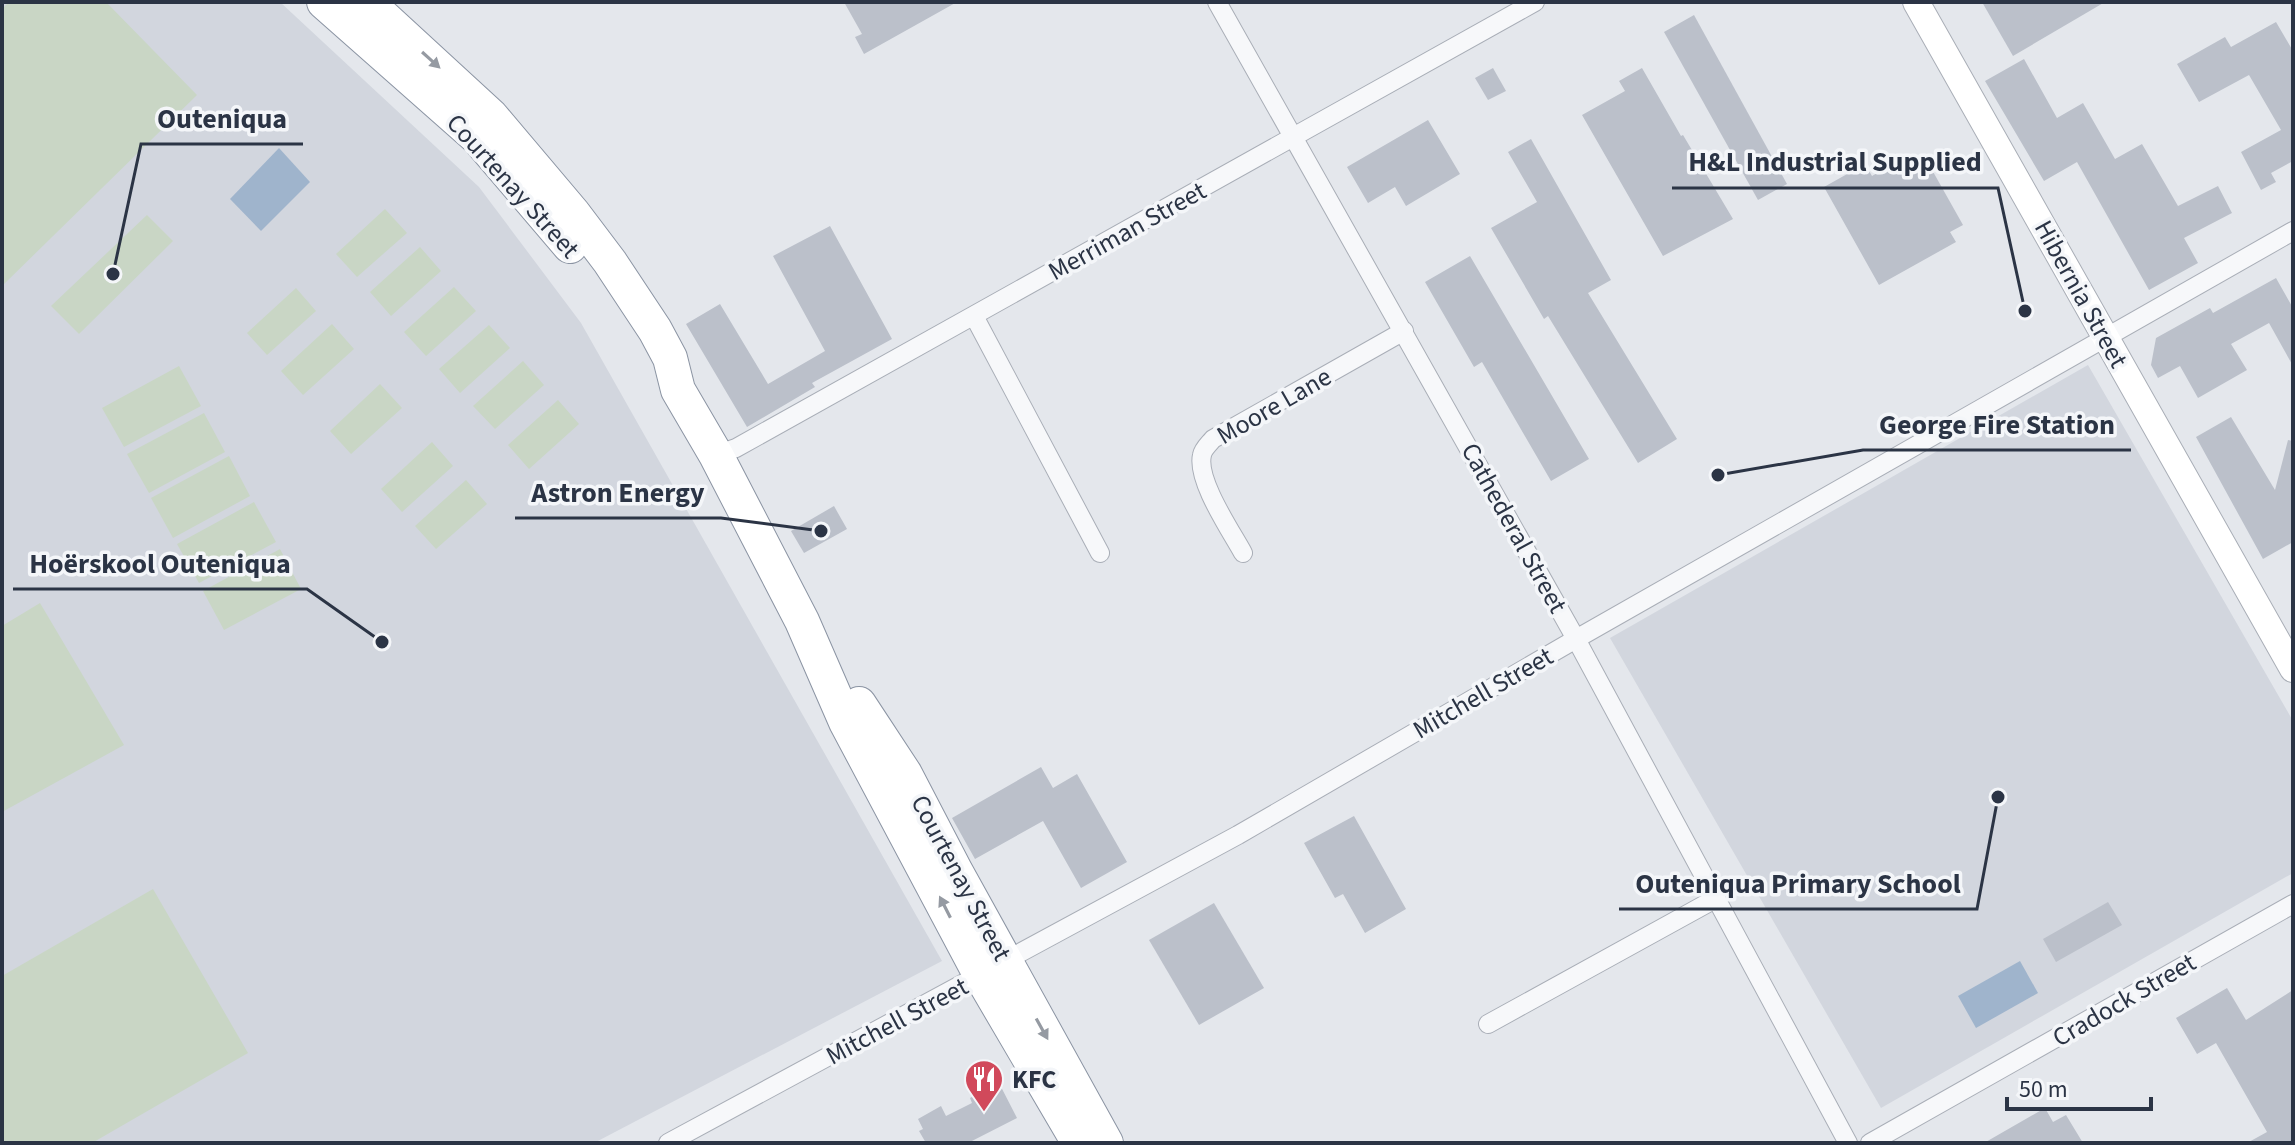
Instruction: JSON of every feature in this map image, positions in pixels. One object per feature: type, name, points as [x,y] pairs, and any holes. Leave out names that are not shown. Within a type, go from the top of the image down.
[{"type":"highway","name":"Courtenay Street","points":[[324,2],[368,10],[504,167],[593,277],[657,373],[678,390],[716,455],[802,621],[905,774],[993,968],[1079,1143]]},
{"type":"highway","name":"Courtenay Street","points":[[993,968],[1106,1143]]},
{"type":"street","name":"Cathederal Street","points":[[1217,2],[1576,639],[1848,1143]]},
{"type":"street","name":"Merriman Street","points":[[716,455],[736,448],[1535,2]]},
{"type":"street","name":"Hibernia Street","points":[[1916,2],[2293,669]]},
{"type":"street","name":"Mitchell Street","points":[[668,1143],[1238,835],[2293,231]]},
{"type":"street","points":[[974,316],[1100,553]]},
{"type":"street","name":"Moore Lane","points":[[1243,553],[1205,480],[1202,454],[1206,446],[1213,439],[1404,331]]},
{"type":"street","points":[[1488,1024],[1715,899]]},
{"type":"street","name":"Cradock Street","points":[[1870,1143],[2293,904]]},
{"type":"shaded area","points":[[2,2],[280,2],[479,187],[581,323],[942,961],[594,1143],[2,1143]]},
{"type":"shaded area","points":[[2088,365],[2293,721],[2293,873],[1881,1108],[1610,638]]},
{"type":"green space","points":[[9,2],[106,2],[197,95],[2,286],[2,9]]},
{"type":"green space","points":[[385,209],[407,233],[357,277],[336,254]]},
{"type":"green space","points":[[147,215],[173,241],[79,334],[51,306]]},
{"type":"green space","points":[[420,247],[441,271],[391,316],[370,292]]},
{"type":"green space","points":[[454,287],[476,311],[426,356],[404,332]]},
{"type":"green space","points":[[296,288],[316,311],[267,355],[247,333]]},
{"type":"green space","points":[[332,324],[354,349],[303,395],[281,371]]},
{"type":"green space","points":[[489,325],[510,348],[460,393],[439,369]]},
{"type":"green space","points":[[523,361],[544,385],[495,429],[473,406]]},
{"type":"green space","points":[[179,366],[201,406],[124,447],[102,408]]},
{"type":"green space","points":[[380,384],[402,408],[351,454],[330,431]]},
{"type":"green space","points":[[558,400],[579,424],[529,469],[508,445]]},
{"type":"green space","points":[[204,413],[225,452],[149,493],[127,454]]},
{"type":"green space","points":[[432,442],[453,466],[402,512],[381,489]]},
{"type":"green space","points":[[229,456],[250,496],[173,538],[151,498]]},
{"type":"green space","points":[[466,480],[487,504],[436,549],[415,526]]},
{"type":"green space","points":[[254,502],[276,542],[199,583],[177,544]]},
{"type":"green space","points":[[280,549],[301,589],[224,630],[203,591]]},
{"type":"green space","points":[[40,603],[124,745],[2,812],[2,626]]},
{"type":"green space","points":[[153,889],[248,1053],[92,1143],[2,1143],[2,976]]},
{"type":"water","points":[[279,148],[310,182],[261,231],[230,199]]},
{"type":"water","points":[[2020,961],[2038,993],[1976,1028],[1958,996]]},
{"type":"building","points":[[844,2],[957,2],[864,54],[855,37],[862,34]]},
{"type":"building","points":[[1982,2],[2105,2],[2013,56]]},
{"type":"building","points":[[1694,15],[1787,184],[1758,200],[1664,32]]},
{"type":"building","points":[[2276,22],[2293,51],[2293,161],[2271,173],[2276,182],[2261,190],[2241,152],[2281,130],[2249,75],[2199,102],[2177,64],[2225,37],[2231,47]]},
{"type":"building","points":[[2024,59],[2057,118],[2083,103],[2115,159],[2142,144],[2178,206],[2218,186],[2232,213],[2184,238],[2198,263],[2149,290],[2077,162],[2044,181],[1985,81]]},
{"type":"building","points":[[1493,68],[1506,91],[1488,100],[1475,78]]},
{"type":"building","points":[[1642,68],[1733,219],[1663,256],[1582,115],[1625,91],[1619,81]]},
{"type":"building","points":[[1428,120],[1460,174],[1406,206],[1395,187],[1368,203],[1347,167]]},
{"type":"building","points":[[1531,139],[1611,280],[1588,293],[1677,439],[1638,463],[1548,316],[1544,319],[1491,228],[1537,202],[1508,152]]},
{"type":"building","points":[[1905,157],[1912,169],[1927,161],[1963,225],[1950,232],[1956,242],[1879,285],[1824,187],[1865,164],[1872,176]]},
{"type":"building","points":[[830,226],[892,339],[812,383],[815,387],[747,427],[686,324],[720,304],[768,384],[825,351],[773,256]]},
{"type":"building","points":[[1470,256],[1589,459],[1551,481],[1482,362],[1474,367],[1425,282]]},
{"type":"building","points":[[2276,278],[2293,308],[2293,366],[2269,323],[2231,344],[2247,370],[2198,398],[2180,366],[2158,378],[2151,365],[2156,338],[2210,308],[2213,313]]},
{"type":"building","points":[[2231,417],[2275,490],[2288,440],[2293,441],[2293,542],[2263,559],[2196,437]]},
{"type":"building","points":[[834,506],[847,529],[804,553],[791,531]]},
{"type":"building","points":[[1041,767],[1053,788],[1077,774],[1127,862],[1081,888],[1043,821],[975,859],[952,818]]},
{"type":"building","points":[[1354,816],[1406,909],[1365,933],[1343,894],[1335,898],[1304,843]]},
{"type":"building","points":[[2108,902],[2122,925],[2056,962],[2043,939]]},
{"type":"building","points":[[1214,903],[1264,988],[1199,1025],[1149,940]]},
{"type":"building","points":[[2227,988],[2246,1020],[2293,990],[2293,1143],[2247,1143],[2267,1132],[2216,1043],[2197,1054],[2176,1018]]},
{"type":"building","name":"KFC","points":[[999,1083],[1017,1118],[968,1143],[926,1143],[919,1131],[923,1129],[918,1119],[941,1106],[946,1116],[972,1103],[970,1098]]},
{"type":"building","points":[[2045,1108],[2053,1122],[2066,1115],[2083,1143],[1984,1143]]},
{"type":"place","name":"Outeniqua","points":[[113,274]]},
{"type":"place","name":"H&L Industrial Supplied","points":[[2025,311]]},
{"type":"place","name":"George Fire Station","points":[[1718,475]]},
{"type":"place","name":"Astron Energy","points":[[821,531]]},
{"type":"place","name":"Hoërskool Outeniqua","points":[[382,642]]},
{"type":"place","name":"Outeniqua Primary School","points":[[1998,797]]},
{"type":"place","name":"KFC","points":[[984,1113]]}]
